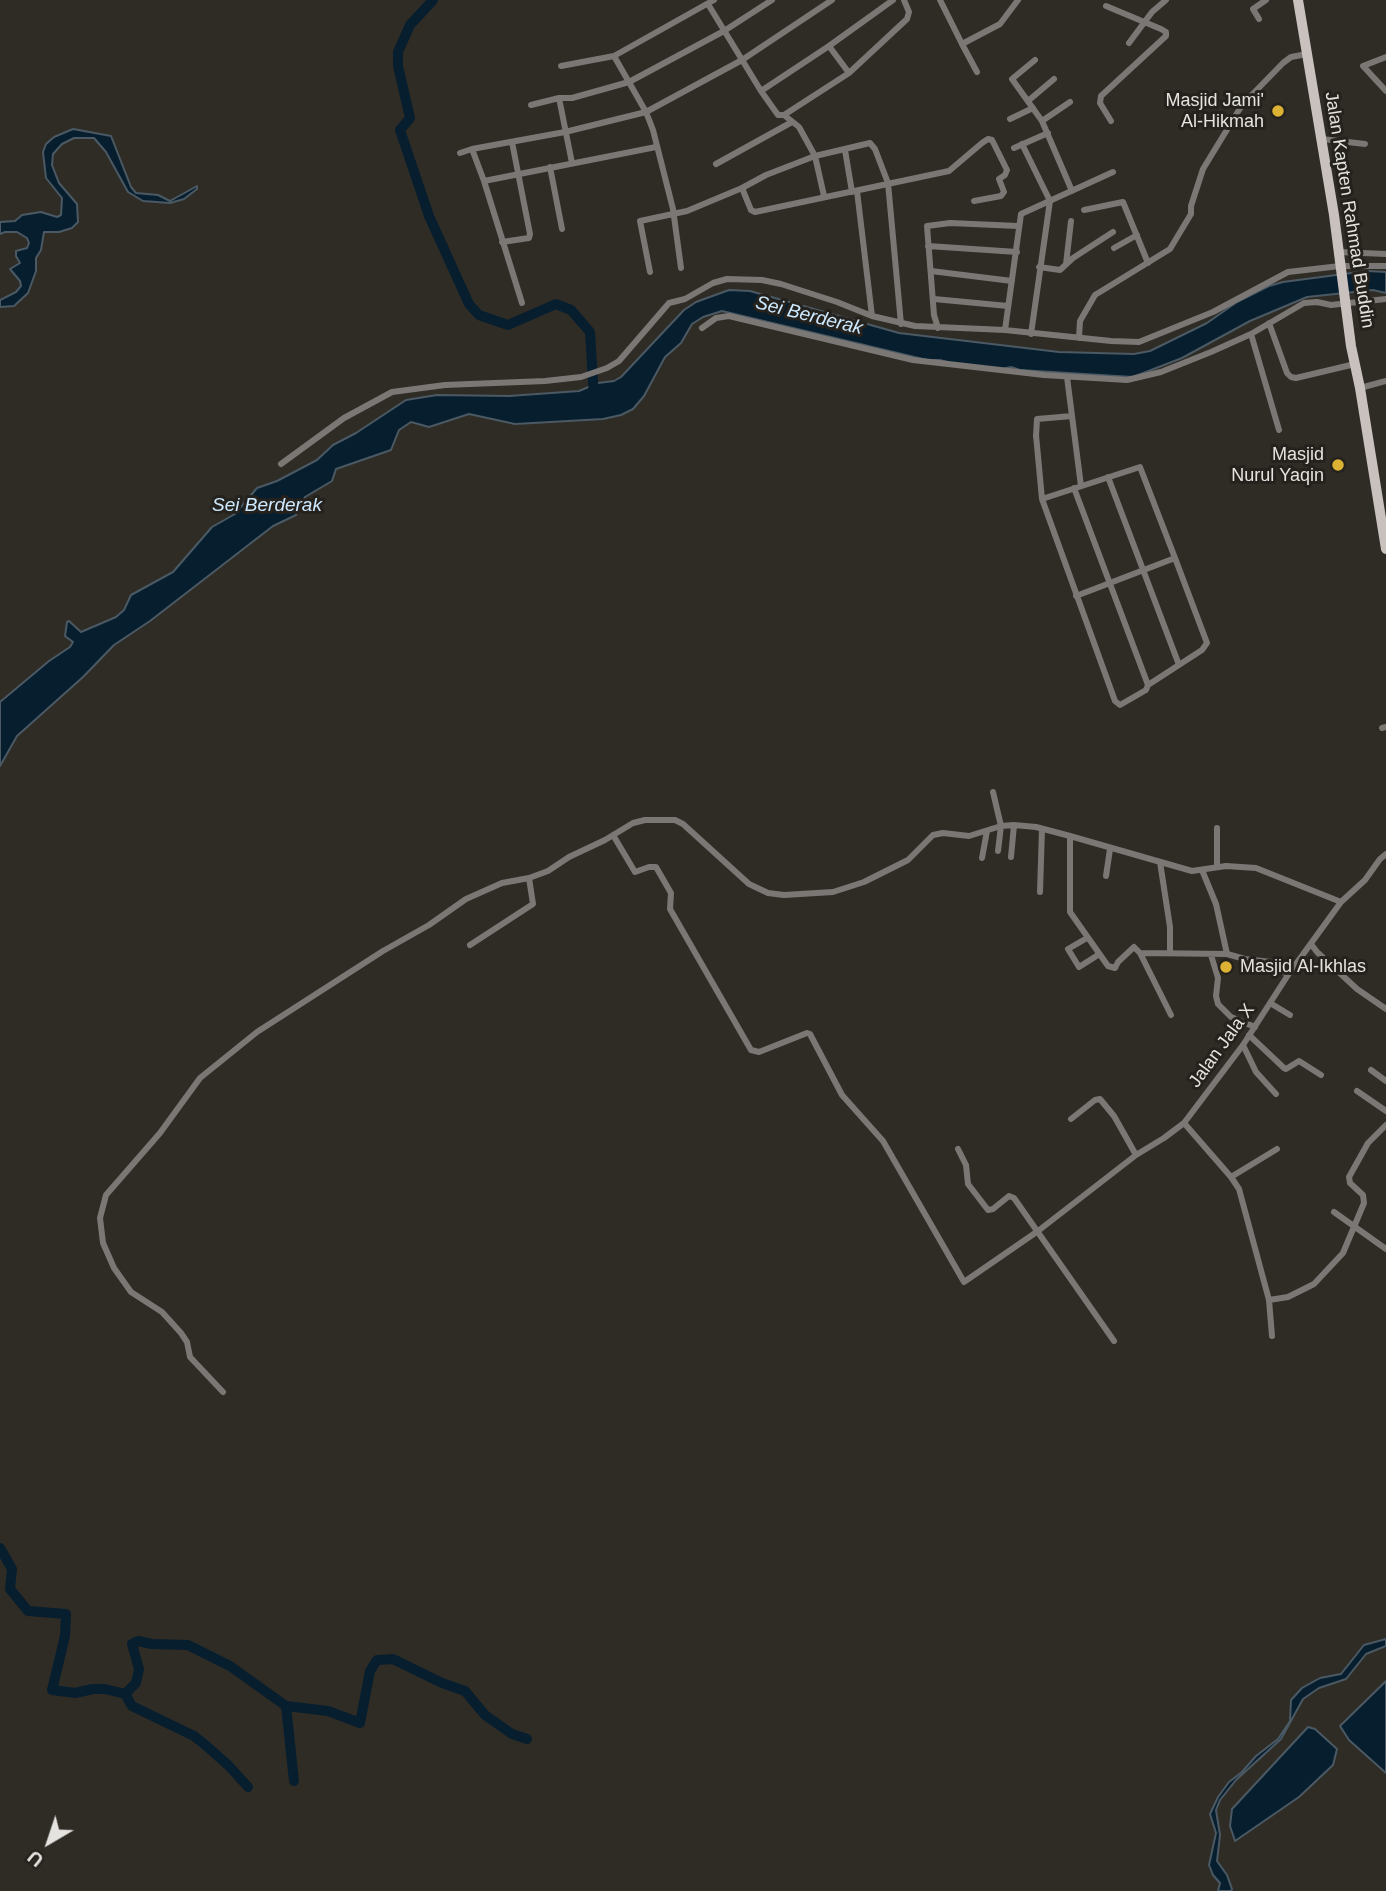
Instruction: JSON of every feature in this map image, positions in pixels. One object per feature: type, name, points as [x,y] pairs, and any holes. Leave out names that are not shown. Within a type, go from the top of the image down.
[{"type":"main road","name":"Jalan Kapten Rahmad Buddin","points":[[1298,0],[1386,549]]},
{"type":"street","points":[[531,105],[559,98],[572,98],[629,82],[724,31],[772,0]]},
{"type":"street","points":[[460,153],[646,112],[742,60],[832,0]]},
{"type":"street","points":[[761,91],[829,47],[893,0]]},
{"type":"street","points":[[783,115],[849,72],[909,16],[904,0]]},
{"type":"street","points":[[940,0],[977,72]]},
{"type":"street","points":[[962,44],[1000,24],[1018,0]]},
{"type":"street","points":[[1129,43],[1166,0]]},
{"type":"street","points":[[1259,19],[1253,9],[1266,0]]},
{"type":"street","points":[[561,66],[614,56],[711,2],[724,31],[761,91],[778,115],[783,115],[799,127],[815,156],[824,196]]},
{"type":"street","points":[[1106,6],[1166,32],[1167,36],[1101,96],[1100,103],[1111,121]]},
{"type":"street","points":[[829,47],[849,72]]},
{"type":"street","points":[[1079,338],[1080,321],[1095,295],[1170,249],[1191,214],[1203,169],[1242,105],[1283,63],[1292,57],[1307,54]]},
{"type":"street","points":[[614,56],[646,112],[672,214],[681,268]]},
{"type":"street","points":[[1386,57],[1363,65],[1386,91]]},
{"type":"street","points":[[1035,60],[1012,79],[1048,132],[1072,191]]},
{"type":"street","points":[[1028,101],[1054,79]]},
{"type":"street","points":[[559,98],[572,163]]},
{"type":"street","points":[[1042,121],[1070,102]]},
{"type":"street","points":[[1010,119],[1033,108]]},
{"type":"street","points":[[716,164],[792,122]]},
{"type":"street","points":[[1014,148],[1048,132]]},
{"type":"street","points":[[742,188],[754,212],[949,171],[982,143],[988,139],[992,140],[1007,170],[1005,175],[999,178],[1004,192],[974,201]]},
{"type":"street","points":[[1320,139],[1365,144]]},
{"type":"street","points":[[502,242],[529,238],[530,234],[512,142]]},
{"type":"street","points":[[650,272],[639,222],[687,211],[742,188],[766,174],[815,156],[872,144],[888,183],[901,324]]},
{"type":"street","points":[[1022,144],[1051,201],[1031,334]]},
{"type":"street","points":[[484,181],[656,147]]},
{"type":"street","points":[[471,149],[484,181],[522,303]]},
{"type":"street","points":[[845,150],[855,191],[872,316]]},
{"type":"street","points":[[550,167],[562,229]]},
{"type":"street","points":[[1005,330],[1021,214],[1113,172]]},
{"type":"street","points":[[1084,210],[1121,201],[1127,209],[1147,263]]},
{"type":"street","points":[[1066,264],[1071,221]]},
{"type":"street","points":[[938,328],[928,225],[962,223],[1018,226]]},
{"type":"street","points":[[1039,267],[1060,270],[1113,232]]},
{"type":"street","points":[[1114,248],[1137,235]]},
{"type":"street","points":[[928,246],[1017,252]]},
{"type":"street","points":[[1339,252],[1386,254]]},
{"type":"street","points":[[281,464],[344,418],[392,392],[445,385],[581,377],[607,368],[619,361],[670,303],[685,299],[713,283],[727,279],[762,280],[781,284],[901,324],[1139,342],[1213,312],[1288,272],[1341,271],[1386,266]]},
{"type":"street","points":[[931,271],[1012,281]]},
{"type":"street","points":[[934,299],[1008,306]]},
{"type":"street","points":[[702,328],[716,318],[729,316],[913,360],[1068,377],[1127,380],[1161,372],[1251,334],[1304,303],[1331,305],[1345,299],[1386,299]]},
{"type":"street","points":[[1269,323],[1287,373],[1291,377],[1355,364]]},
{"type":"street","points":[[1251,334],[1279,429]]},
{"type":"street","points":[[1068,377],[1072,416],[1077,487],[1147,685],[1146,690],[1120,705],[1115,701],[1042,499],[1036,437],[1037,419],[1072,416]]},
{"type":"street","points":[[1360,388],[1386,381]]},
{"type":"street","points":[[1042,499],[1140,467],[1207,643],[1202,650],[1147,685]]},
{"type":"street","points":[[1108,477],[1179,665]]},
{"type":"street","points":[[1076,596],[1175,558]]},
{"type":"street","points":[[993,792],[1000,826],[998,851]]},
{"type":"street","points":[[223,1392],[190,1357],[187,1342],[181,1333],[162,1312],[131,1292],[116,1271],[103,1242],[100,1218],[106,1195],[160,1133],[200,1078],[257,1032],[466,899],[502,883],[548,871],[633,823],[645,820],[675,820],[690,828],[748,884],[768,893],[784,895],[833,892],[864,882],[908,860],[933,835],[943,833],[969,836],[1014,824],[1070,835],[1186,870],[1256,867],[1341,902]]},
{"type":"street","points":[[1011,857],[1014,824]]},
{"type":"street","points":[[1216,867],[1217,828]]},
{"type":"street","points":[[1040,892],[1044,841],[1042,829]]},
{"type":"street","points":[[982,858],[987,831]]},
{"type":"street","name":"Jalan Jala X","points":[[613,835],[635,872],[656,867],[671,893],[670,909],[751,1050],[759,1052],[807,1032],[810,1034],[842,1095],[883,1141],[964,1282],[1038,1231],[1136,1155],[1184,1123],[1243,1045],[1288,975],[1341,902],[1365,880],[1386,854]]},
{"type":"street","points":[[1070,835],[1069,908],[1098,955],[1108,966],[1115,968],[1132,948],[1140,953],[1171,1015]]},
{"type":"street","points":[[1106,876],[1110,849]]},
{"type":"street","points":[[1160,862],[1170,927],[1170,953]]},
{"type":"street","points":[[1204,870],[1216,904],[1227,954]]},
{"type":"street","points":[[470,945],[533,904],[529,878]]},
{"type":"street","points":[[1087,938],[1068,949],[1077,969],[1098,955]]},
{"type":"street","points":[[1311,944],[1357,989],[1386,1009]]},
{"type":"street","points":[[1140,953],[1211,956],[1227,954],[1271,962],[1288,975]]},
{"type":"street","points":[[1211,956],[1218,978],[1218,1004],[1231,1017],[1255,1027]]},
{"type":"street","points":[[1270,1003],[1290,1015]]},
{"type":"street","points":[[1249,1035],[1285,1069],[1299,1062],[1321,1075]]},
{"type":"street","points":[[1243,1045],[1256,1072],[1276,1094]]},
{"type":"street","points":[[1371,1070],[1386,1081]]},
{"type":"street","points":[[1357,1091],[1386,1111]]},
{"type":"street","points":[[1071,1119],[1100,1099],[1114,1116],[1136,1155]]},
{"type":"street","points":[[1184,1123],[1239,1189],[1269,1300],[1272,1336]]},
{"type":"street","points":[[1269,1300],[1288,1297],[1314,1284],[1341,1256],[1355,1227],[1364,1199],[1350,1184],[1349,1177],[1368,1143],[1386,1125]]},
{"type":"street","points":[[958,1149],[966,1165],[968,1184],[988,1210],[1012,1196],[1114,1341]]},
{"type":"street","points":[[1231,1177],[1277,1149]]},
{"type":"street","points":[[1334,1212],[1386,1249]]},
{"type":"water","points":[[73,129],[111,136],[131,187],[136,193],[158,195],[170,201],[197,186],[197,189],[184,199],[170,203],[143,201],[128,192],[106,152],[94,138],[74,138],[62,144],[53,154],[52,165],[59,183],[77,204],[78,222],[72,228],[59,232],[44,232],[41,250],[36,258],[36,271],[28,293],[14,306],[0,307],[0,300],[16,292],[21,286],[10,269],[20,263],[16,251],[27,248],[29,243],[27,238],[17,232],[0,234],[0,222],[15,221],[22,215],[41,212],[57,217],[61,215],[62,198],[46,178],[43,152],[46,144],[54,137]]},
{"type":"water","name":"Sei Berderak","points":[[1367,271],[1386,272],[1386,293],[1373,290],[1307,297],[1250,321],[1182,358],[1133,377],[958,365],[722,311],[692,324],[681,343],[665,357],[644,396],[633,409],[621,415],[603,419],[515,424],[469,414],[429,427],[411,422],[399,430],[391,450],[336,469],[332,481],[305,497],[296,515],[273,526],[150,621],[114,645],[83,677],[17,736],[0,766],[0,702],[70,647],[73,642],[65,636],[67,622],[81,632],[116,617],[124,610],[131,595],[173,572],[212,527],[235,514],[257,488],[277,481],[317,460],[333,445],[406,400],[437,395],[509,396],[579,391],[598,383],[614,381],[621,377],[684,310],[696,302],[729,290],[750,291],[899,333],[1059,352],[1134,354],[1150,351],[1207,323],[1237,302],[1269,286]]},
{"type":"water","points":[[1386,1639],[1386,1646],[1366,1654],[1346,1679],[1319,1688],[1303,1699],[1281,1739],[1236,1780],[1220,1800],[1216,1810],[1220,1835],[1217,1861],[1227,1875],[1232,1889],[1218,1891],[1220,1883],[1209,1865],[1216,1833],[1210,1814],[1218,1797],[1229,1782],[1278,1739],[1290,1721],[1291,1700],[1302,1688],[1320,1678],[1341,1674],[1364,1645]]},
{"type":"water","points":[[1386,1681],[1386,1773],[1349,1740],[1340,1726]]},
{"type":"water","points":[[1308,1727],[1315,1729],[1337,1749],[1333,1765],[1299,1797],[1235,1841],[1230,1826],[1232,1809]]},
{"type":"waterway","points":[[433,0],[410,25],[398,52],[398,66],[410,118],[400,130],[429,216],[469,304],[479,315],[508,325],[556,304],[571,310],[590,332],[594,398]]},
{"type":"waterway","points":[[0,1548],[12,1569],[10,1589],[28,1611],[66,1614],[65,1636],[52,1690],[75,1693],[105,1689],[125,1694],[132,1706],[194,1736],[228,1765],[248,1787]]},
{"type":"waterway","points":[[125,1694],[136,1683],[139,1669],[132,1644],[138,1641],[188,1645],[230,1666],[286,1706],[328,1711],[360,1723],[370,1671],[377,1660],[393,1659],[465,1691],[485,1715],[512,1734],[527,1739]]},
{"type":"waterway","points":[[286,1706],[294,1781]]},
{"type":"place","name":"Masjid Jami' Al-Hikmah","points":[[1278,111]]},
{"type":"place","name":"Masjid Nurul Yaqin","points":[[1338,465]]},
{"type":"place","name":"Masjid Al-Ikhlas","points":[[1226,967]]}]
